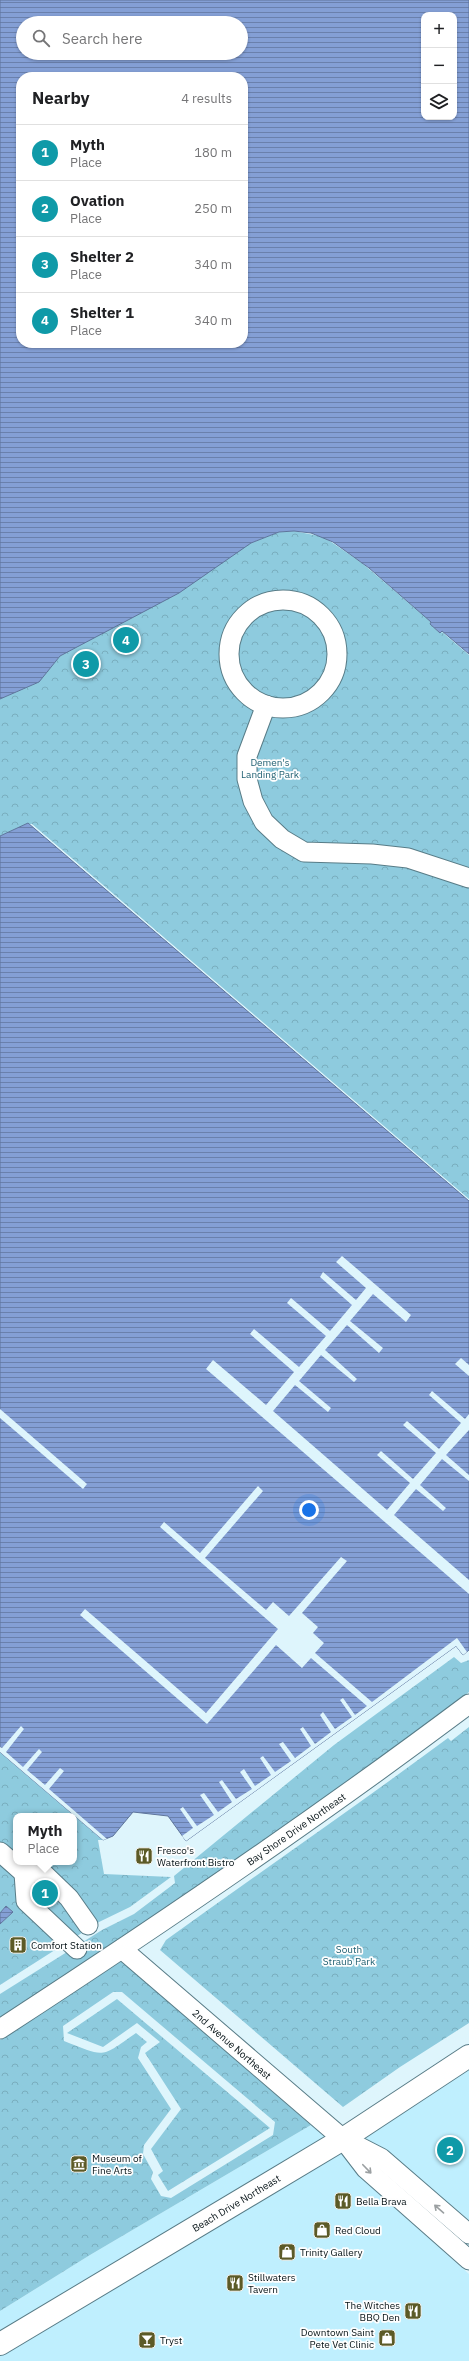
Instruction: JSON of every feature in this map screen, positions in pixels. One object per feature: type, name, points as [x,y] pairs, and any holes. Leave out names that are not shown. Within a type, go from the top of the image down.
[{"type":"street","points":[[269,602],[294,602],[316,613],[332,632],[337,656],[335,669],[323,690],[302,705],[278,708],[266,705],[254,700],[237,682],[232,671],[230,646],[239,623],[247,614],[269,602]]},
{"type":"street","points":[[266,705],[253,735],[247,756],[247,779],[254,802],[264,822],[282,839],[304,852],[372,854],[408,858],[469,878]]},
{"type":"street","name":"Bay Shore Drive Northeast","points":[[0,2029],[122,1949],[368,1780],[469,1704]]},
{"type":"street","points":[[0,1852],[13,1863]]},
{"type":"street","points":[[15,1865],[24,1873],[43,1873],[69,1898],[88,1925]]},
{"type":"street","points":[[24,1873],[26,1901],[77,1948]]},
{"type":"street","name":"2nd Avenue Northeast","points":[[122,1949],[343,2139],[366,2169],[469,2260]]},
{"type":"street","name":"Beach Drive Northeast","points":[[0,2344],[343,2139],[469,2056]]},
{"type":"street","name":"2nd Avenue Northeast","points":[[343,2139],[381,2158],[469,2234]]},
{"type":"shaded area","points":[[0,0],[469,0],[469,654],[442,631],[440,633],[430,624],[431,622],[369,568],[333,542],[311,533],[294,531],[279,532],[251,543],[179,593],[60,656],[39,682],[0,699]]},
{"type":"shaded area","points":[[28,823],[469,1201],[469,1650],[463,1655],[456,1646],[186,1841],[168,1816],[133,1812],[113,1836],[103,1840],[77,1818],[77,1813],[71,1813],[0,1752],[0,836]]},
{"type":"shaded area","points":[[6,1906],[13,1912],[0,1924],[0,1913]]},
{"type":"shaded area","points":[[469,2067],[469,2221],[387,2151],[362,2138]]},
{"type":"shaded area","points":[[311,2125],[327,2138],[0,2334],[0,2311],[90,2255]]},
{"type":"shaded area","points":[[340,2152],[360,2177],[469,2274],[469,2361],[0,2361],[0,2355]]},
{"type":"green space","name":"Demen's Landing Park","points":[[294,531],[324,537],[362,563],[431,622],[430,624],[440,633],[442,632],[469,655],[469,1199],[32,824],[27,824],[0,836],[0,699],[38,682],[60,656],[251,543],[279,532]]},
{"type":"green space","points":[[454,1657],[461,1663],[469,1660],[469,1692],[363,1772],[124,1937],[122,1936],[116,1942],[0,2018],[0,1994],[102,1930],[134,1914],[175,1883],[174,1876],[334,1745]]},
{"type":"green space","name":"South Straub Park","points":[[469,1727],[469,2023],[400,2067],[343,2107],[160,1950],[166,1940],[448,1738],[451,1741]]},
{"type":"green space","points":[[0,1752],[71,1813],[13,1813],[13,1865],[77,1865],[77,1818],[103,1840],[98,1840],[104,1874],[171,1877],[130,1907],[99,1922],[0,1985],[0,1924],[13,1912],[6,1906],[0,1913]]},
{"type":"green space","points":[[121,1961],[311,2125],[90,2255],[0,2311],[0,2040]],"holes":[[[113,1992],[122,1992],[275,2122],[273,2135],[171,2198],[161,2196],[151,2179],[153,2172],[143,2154],[144,2145],[171,2109],[138,2058],[141,2047],[147,2042],[136,2033],[115,2047],[102,2053],[88,2050],[64,2041],[63,2026]]]},
{"type":"green space","points":[[117,1999],[270,2128],[168,2191],[158,2175],[163,2171],[151,2149],[181,2109],[145,2053],[160,2042],[137,2023],[103,2047],[67,2033]]},
{"type":"pier","points":[[342,1256],[411,1315],[406,1322],[373,1294],[350,1321],[383,1348],[379,1353],[347,1325],[325,1350],[357,1379],[354,1382],[321,1355],[299,1381],[331,1408],[328,1412],[295,1385],[273,1411],[387,1510],[410,1483],[377,1455],[381,1451],[413,1479],[436,1453],[403,1425],[407,1421],[439,1449],[461,1423],[429,1395],[432,1391],[465,1419],[469,1414],[469,1430],[446,1455],[469,1475],[469,1481],[442,1459],[420,1485],[446,1508],[443,1511],[416,1489],[394,1515],[469,1580],[469,1594],[206,1369],[213,1360],[266,1405],[294,1372],[250,1334],[254,1329],[299,1367],[326,1336],[287,1303],[291,1298],[330,1331],[352,1305],[320,1277],[323,1272],[356,1300],[366,1288],[336,1262]]},
{"type":"pier","points":[[461,1358],[469,1365],[469,1376],[455,1364]]},
{"type":"pier","points":[[0,1409],[87,1484],[83,1489],[0,1418]]},
{"type":"pier","points":[[258,1486],[263,1491],[205,1558],[266,1610],[273,1602],[289,1616],[341,1557],[347,1561],[302,1613],[318,1627],[313,1633],[324,1643],[315,1653],[372,1702],[457,1638],[467,1652],[463,1655],[456,1646],[186,1841],[182,1836],[193,1828],[180,1809],[183,1807],[197,1826],[214,1815],[200,1795],[204,1793],[218,1812],[232,1802],[219,1782],[222,1780],[236,1799],[252,1789],[240,1772],[244,1769],[255,1786],[271,1775],[260,1758],[263,1756],[275,1772],[291,1761],[279,1744],[283,1742],[295,1758],[311,1746],[300,1729],[303,1727],[315,1744],[331,1732],[320,1715],[323,1712],[335,1729],[352,1717],[340,1700],[343,1698],[355,1715],[367,1706],[311,1658],[302,1668],[276,1645],[207,1724],[80,1615],[85,1609],[206,1713],[278,1629],[160,1527],[164,1522],[200,1553]]},
{"type":"pier","points":[[21,1726],[24,1729],[6,1752],[23,1767],[39,1749],[42,1752],[27,1770],[45,1785],[60,1768],[64,1771],[49,1789],[77,1813],[71,1813],[0,1752],[0,1747],[2,1748]]},
{"type":"pier","points":[[77,1813],[107,1839],[103,1840],[77,1818]]},
{"type":"place","name":"Shelter 1","points":[[126,640]]},
{"type":"place","name":"Shelter 2","points":[[86,664]]},
{"type":"place","name":"Fresco's Waterfront Bistro","points":[[144,1856]]},
{"type":"place","name":"Myth","points":[[45,1893]]},
{"type":"place","name":"Comfort Station","points":[[18,1945]]},
{"type":"place","name":"Ovation","points":[[450,2150]]},
{"type":"place","name":"Museum of Fine Arts","points":[[79,2164]]},
{"type":"place","name":"Bella Brava","points":[[343,2201]]},
{"type":"place","name":"Red Cloud","points":[[322,2230]]},
{"type":"place","name":"Trinity Gallery","points":[[287,2252]]},
{"type":"place","name":"Stillwaters Tavern","points":[[235,2283]]},
{"type":"place","name":"The Witches BBQ Den","points":[[413,2311]]},
{"type":"place","name":"Downtown Saint Pete Vet Clinic","points":[[387,2338]]},
{"type":"place","name":"Tryst","points":[[147,2340]]}]
